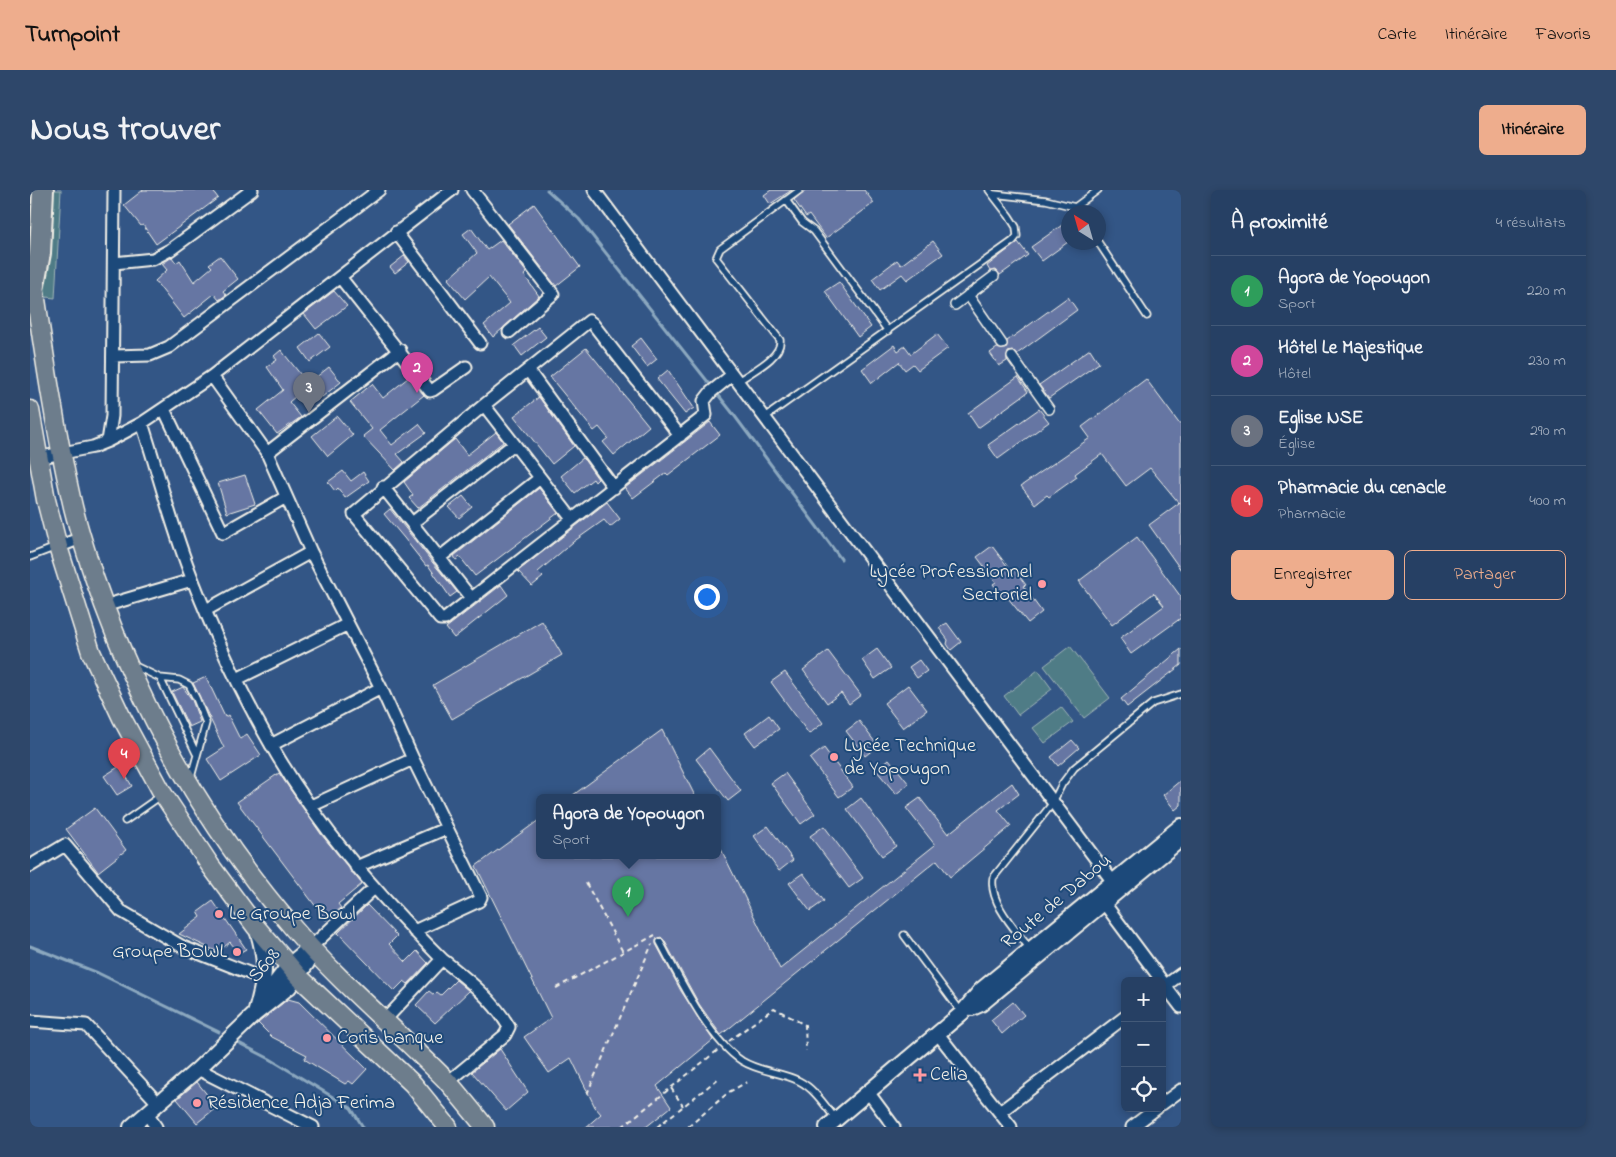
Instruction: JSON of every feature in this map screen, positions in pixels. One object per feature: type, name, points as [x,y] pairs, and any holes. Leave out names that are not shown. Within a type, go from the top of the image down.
[{"type":"highway","points":[[34,285],[40,253],[43,190]]},
{"type":"main road","points":[[30,261],[62,453],[81,538],[104,606],[126,662],[151,714],[190,784],[235,854],[276,908],[311,947],[384,1021],[448,1082],[485,1127]]},
{"type":"main road","points":[[30,410],[37,458],[58,547],[92,652],[122,718],[163,794],[210,865],[256,927],[294,970],[412,1084],[448,1127]]},
{"type":"street","points":[[114,263],[154,259],[170,250],[252,190]]},
{"type":"street","points":[[113,356],[150,355],[168,348],[379,190]]},
{"type":"street","points":[[37,458],[108,441],[164,409],[212,376],[452,190]]},
{"type":"street","points":[[472,190],[554,294],[509,332]]},
{"type":"street","points":[[594,190],[1052,804],[1113,882]]},
{"type":"street","points":[[108,441],[112,416],[116,191]]},
{"type":"street","points":[[396,232],[480,342]]},
{"type":"street","points":[[955,305],[994,276]]},
{"type":"street","points":[[340,278],[400,350],[430,391],[466,367]]},
{"type":"street","points":[[968,295],[1002,344]]},
{"type":"street","points":[[680,436],[591,321],[484,405],[354,512],[440,619],[449,617],[707,415],[704,404],[714,389],[735,378]]},
{"type":"street","points":[[267,453],[400,350]]},
{"type":"street","points":[[1012,357],[1048,408]]},
{"type":"street","points":[[528,370],[614,488]]},
{"type":"street","points":[[212,376],[267,453],[311,552],[381,688],[481,899],[414,931]]},
{"type":"street","points":[[484,405],[572,519]]},
{"type":"street","points":[[164,409],[223,533],[286,497]]},
{"type":"street","points":[[142,423],[162,484],[176,537],[192,580],[237,679],[271,745],[311,806],[356,867],[442,959],[475,985],[498,1011],[509,1028],[505,1035],[448,1082]]},
{"type":"street","points":[[412,523],[514,444]]},
{"type":"street","points":[[439,558],[540,478]]},
{"type":"street","points":[[383,487],[471,598]]},
{"type":"street","points":[[58,547],[81,538]]},
{"type":"street","points":[[206,610],[311,552]]},
{"type":"street","points":[[104,606],[192,580]]},
{"type":"street","points":[[237,679],[348,624]]},
{"type":"street","points":[[271,745],[381,688]]},
{"type":"street","points":[[311,806],[413,759]]},
{"type":"street","name":"Route de Dabou","points":[[831,1123],[962,1013],[981,990],[1181,826]]},
{"type":"street","points":[[356,867],[446,828]]},
{"type":"street","name":"Route de Dabou","points":[[962,1013],[980,1004],[1181,839]]},
{"type":"street","points":[[30,866],[65,845],[121,911],[183,947],[264,979]]},
{"type":"street","points":[[311,947],[374,888]]},
{"type":"street","points":[[1104,903],[1158,977]]},
{"type":"street","name":"S608","points":[[254,1014],[264,979],[263,948],[256,927]]},
{"type":"street","name":"S608","points":[[131,1127],[198,1069],[254,1014],[289,987],[294,970],[307,963],[311,947]]},
{"type":"street","points":[[384,1021],[442,959]]},
{"type":"street","points":[[1166,982],[1181,974]]},
{"type":"street","points":[[1166,988],[1181,1007]]},
{"type":"street","points":[[1000,1112],[1121,1020]]},
{"type":"street","points":[[30,1021],[86,1025],[158,1103]]},
{"type":"street","points":[[938,1034],[1011,1127]]},
{"type":"street","points":[[198,1069],[313,1127]]},
{"type":"street","points":[[1166,1101],[1181,1090]]},
{"type":"street","points":[[868,1092],[894,1127]]},
{"type":"street","points":[[1132,1127],[1152,1112]]},
{"type":"street","points":[[146,1114],[156,1127]]},
{"type":"lane","points":[[735,378],[776,354],[780,346],[780,340],[716,258],[720,249],[800,190]]},
{"type":"lane","points":[[1082,205],[1098,190]]},
{"type":"lane","points":[[991,192],[1046,200],[1062,205]]},
{"type":"lane","points":[[764,418],[888,331],[1017,236],[1016,227],[991,192]]},
{"type":"lane","points":[[786,200],[802,222],[814,231],[888,331]]},
{"type":"lane","points":[[1103,250],[1147,316]]},
{"type":"lane","points":[[30,557],[58,547]]},
{"type":"lane","points":[[126,662],[160,678],[178,680],[189,685],[196,698],[206,723],[204,736],[196,754],[190,784]]},
{"type":"lane","points":[[160,678],[196,754]]},
{"type":"lane","points":[[1031,950],[1002,910],[992,880],[1052,804],[1062,784],[1074,768],[1153,703],[1181,694]]},
{"type":"lane","points":[[125,821],[163,794]]},
{"type":"lane","points":[[904,935],[962,1013]]},
{"type":"lane","points":[[660,942],[690,997],[725,1045],[742,1061],[800,1082],[816,1094],[831,1123]]},
{"type":"path","points":[[586,883],[623,952]]},
{"type":"path","points":[[556,988],[656,934],[588,1094]]},
{"type":"path","points":[[622,1127],[774,1008],[803,1023],[806,1051]]},
{"type":"path","points":[[657,1127],[720,1078]]},
{"type":"path","points":[[688,1127],[729,1092],[747,1082]]},
{"type":"path","points":[[671,1088],[683,1106]]},
{"type":"green space","points":[[30,190],[61,190],[55,298],[30,295]]},
{"type":"green space","points":[[1070,646],[1110,698],[1084,718],[1044,666]]},
{"type":"green space","points":[[1038,670],[1052,689],[1018,715],[1004,696]]},
{"type":"green space","points":[[1061,707],[1073,722],[1045,743],[1033,728]]},
{"type":"building","points":[[143,190],[212,190],[218,198],[156,244],[143,225],[141,226],[124,205]]},
{"type":"building","points":[[771,190],[792,190],[770,204],[764,195]]},
{"type":"building","points":[[805,190],[864,190],[874,203],[826,238],[809,215],[806,217],[794,200]]},
{"type":"building","points":[[534,204],[580,267],[556,286],[508,224]]},
{"type":"building","points":[[1061,226],[1061,247],[1042,261],[1031,247]]},
{"type":"building","points":[[471,228],[487,250],[501,240],[527,273],[524,275],[539,296],[493,337],[484,325],[510,303],[489,277],[465,299],[448,279],[477,253],[463,234]]},
{"type":"building","points":[[933,241],[943,254],[907,280],[902,274],[880,290],[872,279],[897,260],[901,265]]},
{"type":"building","points":[[1018,242],[1028,255],[1000,275],[996,270],[990,271],[987,266]]},
{"type":"building","points":[[220,256],[238,279],[223,291],[226,295],[219,300],[214,294],[184,318],[155,281],[167,270],[162,264],[172,257],[176,263],[180,260],[194,282],[212,267],[209,264]]},
{"type":"building","points":[[404,256],[409,262],[395,273],[390,267]]},
{"type":"building","points":[[839,282],[871,327],[858,337],[825,291]]},
{"type":"building","points":[[334,291],[347,306],[316,329],[304,314]]},
{"type":"building","points":[[1068,297],[1077,310],[1017,354],[1012,351],[1008,352],[1007,361],[999,366],[990,353],[997,348],[1006,349],[1007,341]]},
{"type":"building","points":[[538,327],[546,337],[522,356],[514,345]]},
{"type":"building","points":[[319,333],[330,347],[310,362],[300,348]]},
{"type":"building","points":[[937,334],[948,348],[918,370],[913,364],[905,370],[899,362],[872,383],[862,369],[894,345],[898,351],[905,346],[911,354]]},
{"type":"building","points":[[641,338],[657,359],[647,367],[631,346]]},
{"type":"building","points":[[586,348],[649,426],[614,455],[603,442],[608,438],[599,427],[594,431],[550,377]]},
{"type":"building","points":[[1090,349],[1099,363],[1049,398],[1039,385]]},
{"type":"building","points":[[281,350],[309,385],[289,402],[301,417],[277,434],[258,410],[283,390],[267,367],[277,360],[274,356]]},
{"type":"building","points":[[329,367],[341,382],[322,397],[310,382]]},
{"type":"building","points":[[668,370],[694,408],[685,414],[657,379]]},
{"type":"building","points":[[409,377],[424,395],[380,430],[392,445],[419,424],[426,433],[397,454],[404,462],[395,470],[363,436],[372,429],[350,402],[372,384],[383,398]]},
{"type":"building","points":[[1018,377],[1028,392],[978,428],[968,413]]},
{"type":"building","points":[[1146,379],[1181,426],[1181,570],[1149,525],[1179,503],[1150,468],[1126,486],[1102,454],[1075,474],[1077,477],[1049,497],[1047,495],[1035,504],[1021,486],[1090,438],[1082,427]]},
{"type":"building","points":[[539,397],[574,446],[552,464],[514,416]]},
{"type":"building","points":[[1039,409],[1049,422],[998,459],[988,445]]},
{"type":"building","points":[[337,416],[353,435],[328,456],[312,436]]},
{"type":"building","points":[[710,422],[720,435],[668,475],[666,473],[633,498],[625,488]]},
{"type":"building","points":[[496,432],[503,442],[418,508],[409,498],[413,495],[404,482],[455,439],[467,455]]},
{"type":"building","points":[[583,458],[598,479],[595,482],[593,479],[575,493],[561,476]]},
{"type":"building","points":[[343,471],[351,481],[363,472],[369,481],[345,498],[338,488],[335,491],[328,482]]},
{"type":"building","points":[[245,475],[255,504],[227,513],[218,483]]},
{"type":"building","points":[[539,488],[558,513],[475,576],[460,557],[456,560],[454,556]]},
{"type":"building","points":[[463,496],[472,507],[459,518],[449,507]]},
{"type":"building","points":[[607,502],[620,519],[610,527],[604,520],[573,542],[538,572],[543,577],[532,586],[518,571]]},
{"type":"building","points":[[390,509],[457,592],[450,597],[428,565],[426,566],[384,514]]},
{"type":"building","points":[[1137,537],[1181,597],[1181,618],[1131,654],[1120,638],[1164,606],[1154,593],[1112,625],[1079,581]]},
{"type":"building","points":[[992,546],[1011,571],[1014,569],[1026,585],[1023,586],[1042,612],[1028,623],[1008,598],[1005,600],[993,584],[996,582],[977,557]]},
{"type":"building","points":[[501,585],[508,595],[454,638],[446,628]]},
{"type":"building","points":[[542,621],[562,655],[452,719],[433,685]]},
{"type":"building","points":[[947,623],[961,642],[951,650],[947,644],[948,640],[939,628]]},
{"type":"building","points":[[877,649],[891,668],[875,679],[862,660]]},
{"type":"building","points":[[1181,649],[1181,665],[1127,707],[1121,699]]},
{"type":"building","points":[[828,651],[861,695],[849,704],[841,693],[827,703],[803,670]]},
{"type":"building","points":[[919,660],[927,671],[917,678],[909,667]]},
{"type":"building","points":[[785,672],[823,723],[809,734],[771,682]]},
{"type":"building","points":[[206,677],[225,717],[228,715],[240,739],[247,734],[261,755],[221,781],[207,759],[224,748],[193,683]]},
{"type":"building","points":[[908,685],[927,710],[903,728],[884,703]]},
{"type":"building","points":[[183,687],[192,700],[200,722],[189,727],[172,692]]},
{"type":"building","points":[[769,715],[779,729],[755,746],[745,733]]},
{"type":"building","points":[[859,721],[878,746],[865,756],[846,731]]},
{"type":"building","points":[[662,730],[694,794],[574,794]]},
{"type":"building","points":[[1072,740],[1079,748],[1058,766],[1051,757]]},
{"type":"building","points":[[709,748],[741,791],[728,801],[696,759]]},
{"type":"building","points":[[824,748],[853,787],[839,797],[810,759]]},
{"type":"building","points":[[889,759],[909,784],[896,794],[876,770]]},
{"type":"building","points":[[120,766],[132,786],[117,795],[104,776]]},
{"type":"building","points":[[279,773],[321,834],[362,884],[338,904],[341,908],[326,920],[237,802]]},
{"type":"building","points":[[785,773],[815,814],[801,824],[771,783]]},
{"type":"building","points":[[1181,780],[1181,805],[1175,810],[1163,795]]},
{"type":"building","points":[[1012,783],[1019,794],[998,810],[1011,826],[950,877],[937,860],[721,1035],[699,1004],[664,940],[661,937],[656,939],[656,944],[681,991],[713,1040],[657,1086],[671,1107],[646,1127],[586,1127],[601,1114],[595,1107],[571,1058],[549,1073],[524,1037],[551,1018],[476,866],[536,822],[536,859],[721,859],[721,849],[780,969],[935,845],[906,808],[920,798],[948,834]]},
{"type":"building","points":[[861,798],[896,846],[882,856],[847,809]]},
{"type":"building","points":[[95,808],[126,850],[98,872],[66,829]]},
{"type":"building","points":[[768,826],[793,860],[779,871],[754,836]]},
{"type":"building","points":[[824,826],[863,878],[849,888],[810,836]]},
{"type":"building","points":[[803,873],[824,901],[810,911],[789,883]]},
{"type":"building","points":[[213,901],[246,949],[239,953],[230,942],[218,952],[179,934],[201,917],[198,912]]},
{"type":"building","points":[[367,905],[397,936],[389,944],[406,962],[417,951],[428,963],[408,984],[404,981],[394,991],[338,933]]},
{"type":"building","points":[[456,980],[469,991],[435,1023],[416,1005],[429,991],[434,995],[437,992],[441,995]]},
{"type":"building","points":[[288,999],[299,1002],[367,1069],[353,1084],[349,1081],[345,1084],[304,1059],[307,1055],[272,1037],[258,1023]]},
{"type":"building","points":[[1013,1002],[1024,1015],[1002,1034],[991,1020]]},
{"type":"building","points":[[500,1049],[528,1092],[506,1111],[472,1072]]},
{"type":"building","name":"Résidence Adja Ferima","points":[[197,1082],[217,1107],[197,1123],[177,1099]]},
{"type":"waterway","points":[[547,190],[579,219],[731,411],[841,559]]},
{"type":"waterway","points":[[30,946],[98,973],[219,1032]]},
{"type":"waterway","points":[[235,1041],[270,1059],[351,1108],[363,1127]]},
{"type":"place","name":"Hôtel Le Majestique","points":[[417,393]]},
{"type":"place","name":"Eglise NSE","points":[[309,413]]},
{"type":"place","name":"Lycée Professionnel Sectoriel","points":[[1042,584]]},
{"type":"place","name":"Lycée Technique de Yopougon","points":[[834,757]]},
{"type":"place","name":"Pharmacie du cenacle","points":[[124,779]]},
{"type":"place","name":"Le Groupe Bowl","points":[[219,914]]},
{"type":"place","name":"Agora de Yopougon","points":[[628,917]]},
{"type":"place","name":"Groupe BOWL","points":[[237,952]]},
{"type":"place","name":"Coris banque","points":[[327,1038]]},
{"type":"place","name":"Celia","points":[[920,1075]]},
{"type":"place","name":"Résidence Adja Ferima","points":[[197,1103]]}]
